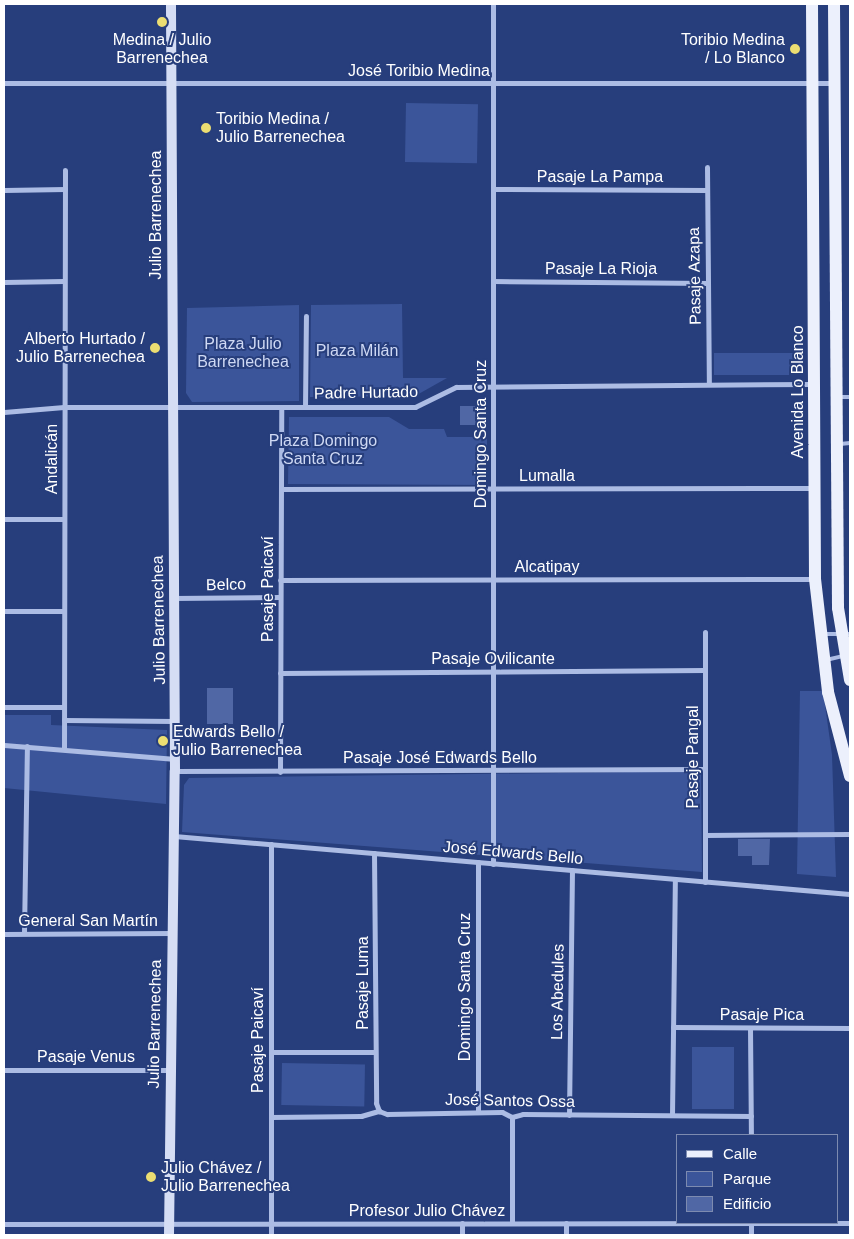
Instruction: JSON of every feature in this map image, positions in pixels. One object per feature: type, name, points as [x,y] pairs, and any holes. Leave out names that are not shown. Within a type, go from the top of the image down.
[{"type":"main road","name":"Avenida Lo Blanco","points":[[812,4],[815,579],[824,660],[850,776]]},
{"type":"main road","points":[[834,4],[845,397],[838,608],[846,634],[850,680]]},
{"type":"street","name":"Julio Barrenechea","points":[[169,1235],[169,1070],[175,771],[171,4]]},
{"type":"street","name":"Domingo Santa Cruz","points":[[493,4],[493,864]]},
{"type":"street","name":"José Toribio Medina","points":[[4,83],[835,83]]},
{"type":"street","name":"Pasaje Azapa","points":[[706,167],[709,384]]},
{"type":"street","name":"Andalicán","points":[[64,749],[65,170]]},
{"type":"street","points":[[4,190],[65,189]]},
{"type":"street","name":"Pasaje La Pampa","points":[[493,189],[707,190]]},
{"type":"street","points":[[4,282],[64,281]]},
{"type":"street","name":"Pasaje La Rioja","points":[[493,281],[708,283]]},
{"type":"street","points":[[305,407],[306,316]]},
{"type":"street","name":"Padre Hurtado","points":[[4,412],[64,406],[415,408],[429,403],[451,388],[814,384]]},
{"type":"street","name":"Pasaje Paicaví","points":[[280,772],[281,407]]},
{"type":"street","name":"Lumalla","points":[[280,489],[814,488]]},
{"type":"street","points":[[4,519],[64,519]]},
{"type":"street","name":"Alcatipay","points":[[280,580],[815,579]]},
{"type":"street","name":"Belco","points":[[173,598],[280,597]]},
{"type":"street","points":[[4,611],[64,611]]},
{"type":"street","name":"Pasaje Pangal","points":[[705,632],[705,882]]},
{"type":"street","name":"Pasaje Ovilicante","points":[[280,673],[705,670]]},
{"type":"street","points":[[4,707],[64,707]]},
{"type":"street","points":[[64,720],[175,721]]},
{"type":"street","points":[[4,745],[175,759]]},
{"type":"street","points":[[24,933],[27,746]]},
{"type":"street","name":"Pasaje José Edwards Bello","points":[[175,771],[705,769]]},
{"type":"street","points":[[705,835],[850,834]]},
{"type":"street","name":"José Edwards Bello","points":[[174,836],[850,894]]},
{"type":"street","name":"Pasaje Paicaví","points":[[271,844],[271,1235]]},
{"type":"street","name":"Pasaje Luma","points":[[374,853],[375,1052],[376,1103],[378,1111]]},
{"type":"street","name":"Domingo Santa Cruz","points":[[478,862],[478,1112]]},
{"type":"street","name":"Los Abedules","points":[[569,1115],[572,870]]},
{"type":"street","points":[[672,1116],[675,879]]},
{"type":"street","name":"General San Martín","points":[[4,934],[172,933]]},
{"type":"street","name":"Pasaje Pica","points":[[673,1028],[850,1028]]},
{"type":"street","points":[[750,1028],[751,1134]]},
{"type":"street","points":[[271,1052],[375,1052]]},
{"type":"street","name":"Pasaje Venus","points":[[4,1070],[169,1070]]},
{"type":"street","name":"José Santos Ossa","points":[[271,1117],[361,1116],[378,1111],[387,1114],[506,1112],[512,1117],[569,1115],[751,1116]]},
{"type":"street","points":[[512,1117],[512,1223]]},
{"type":"street","points":[[462,1223],[462,1235]]},
{"type":"street","points":[[566,1223],[566,1235]]},
{"type":"street","name":"Profesor Julio Chávez","points":[[4,1224],[676,1223]]},
{"type":"lane","points":[[820,634],[846,634]]},
{"type":"lane","points":[[824,660],[848,655]]},
{"type":"green space","points":[[406,103],[478,104],[477,163],[405,162]]},
{"type":"green space","name":"Plaza Milán","points":[[402,304],[403,378],[447,378],[415,396],[310,397],[311,305]]},
{"type":"green space","name":"Plaza Julio Barrenechea","points":[[299,305],[299,401],[192,402],[186,393],[187,308]]},
{"type":"green space","points":[[714,353],[799,353],[799,375],[714,375]]},
{"type":"green space","name":"Plaza Domingo Santa Cruz","points":[[289,417],[389,417],[409,429],[444,429],[447,437],[487,437],[487,485],[288,484]]},
{"type":"green space","points":[[800,691],[823,691],[832,755],[836,877],[797,874]]},
{"type":"green space","points":[[4,715],[51,715],[51,725],[167,730],[166,804],[4,788]]},
{"type":"green space","points":[[701,771],[702,872],[182,832],[184,785],[189,778]]},
{"type":"green space","points":[[692,1047],[734,1047],[734,1109],[692,1109]]},
{"type":"green space","points":[[282,1063],[365,1064],[364,1106],[281,1105]]},
{"type":"building","points":[[460,406],[486,406],[486,425],[460,425]]},
{"type":"building","points":[[207,688],[233,688],[233,724],[207,724]]},
{"type":"building","points":[[738,839],[770,839],[769,865],[752,865],[752,856],[738,856]]},
{"type":"place","name":"Medina / Julio Barrenechea","points":[[162,22]]},
{"type":"place","name":"Toribio Medina / Lo Blanco","points":[[795,49]]},
{"type":"place","name":"Toribio Medina / Julio Barrenechea","points":[[206,128]]},
{"type":"place","name":"Alberto Hurtado / Julio Barrenechea","points":[[155,348]]},
{"type":"place","name":"Edwards Bello / Julio Barrenechea","points":[[163,741]]},
{"type":"place","name":"Julio Chávez / Julio Barrenechea","points":[[151,1177]]}]
